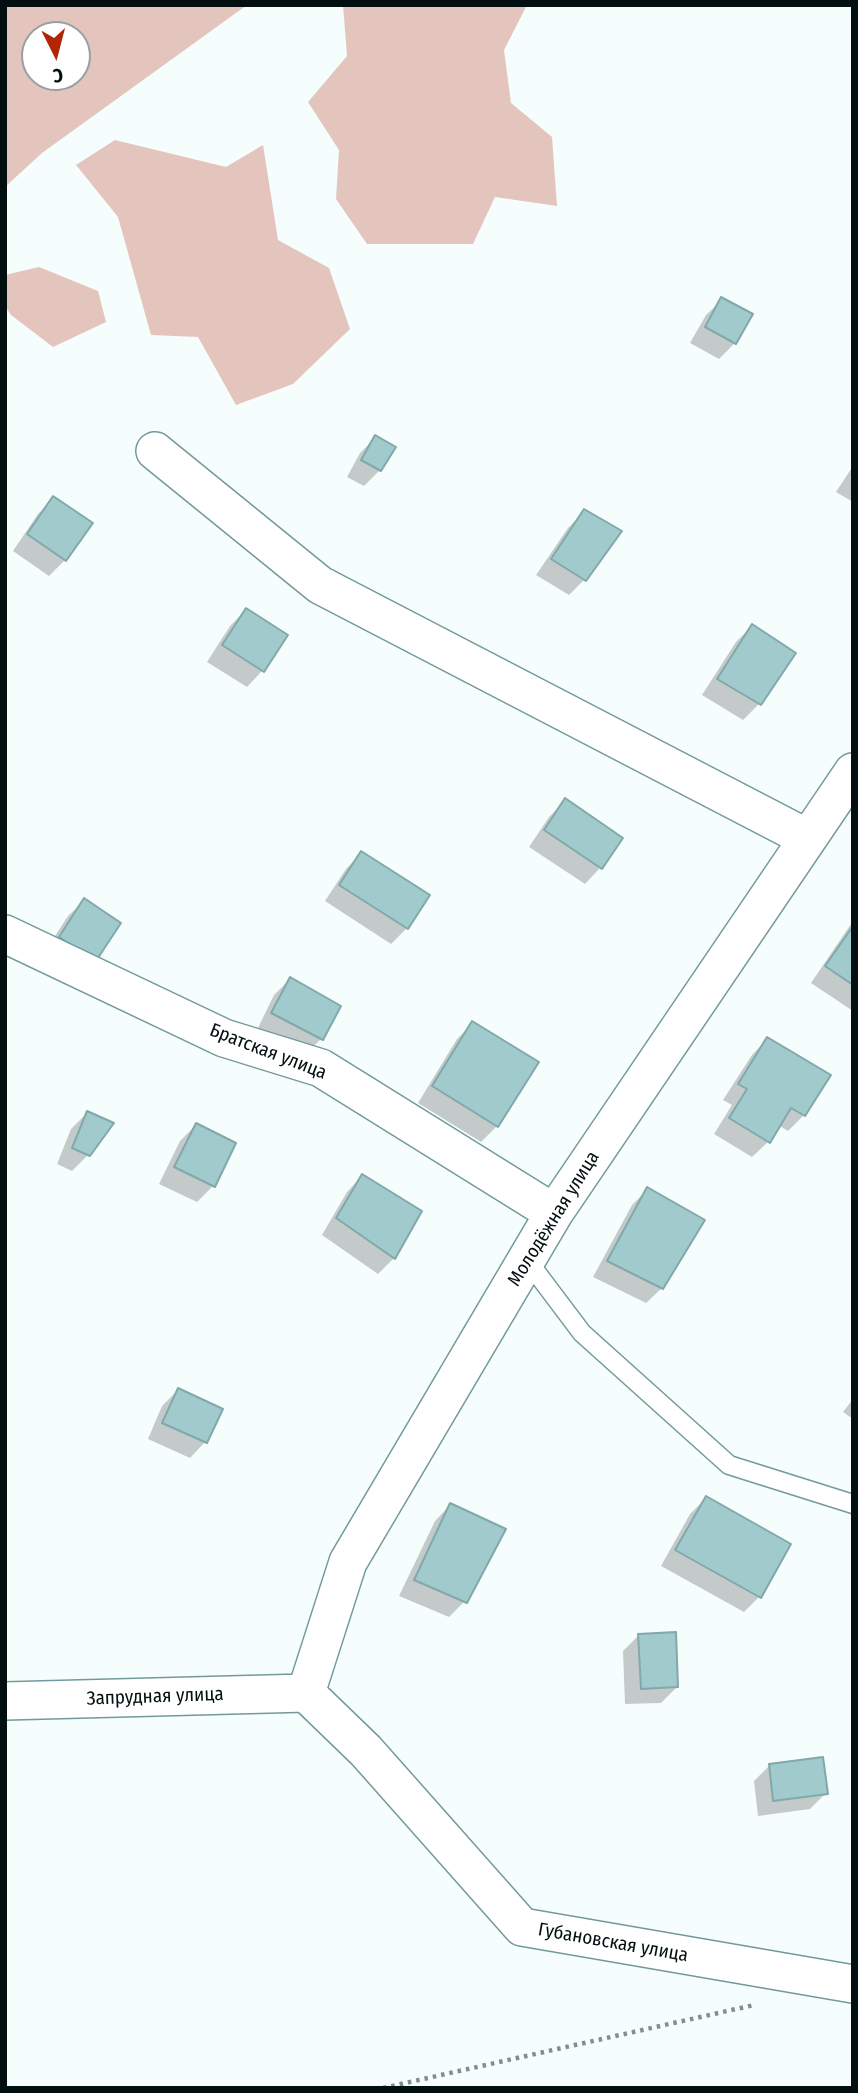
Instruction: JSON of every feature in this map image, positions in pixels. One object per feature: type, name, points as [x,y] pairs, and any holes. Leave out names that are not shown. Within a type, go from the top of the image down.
[{"type":"street","points":[[155,451],[320,585],[807,838]]},
{"type":"street","name":"Молодёжная улица","points":[[306,1693],[348,1562],[554,1213],[853,772]]},
{"type":"street","name":"Братская улица","points":[[5,934],[224,1038],[321,1068],[554,1213]]},
{"type":"street","name":"Запрудная улица","points":[[5,1701],[306,1693]]},
{"type":"street","name":"Губановская улица","points":[[306,1693],[366,1751],[522,1927],[853,1983]]},
{"type":"lane","points":[[527,1261],[582,1333],[729,1465],[853,1504]]},
{"type":"path","points":[[383,2088],[758,2004]]},
{"type":"shaded area","points":[[5,5],[247,5],[42,153],[5,187]]},
{"type":"shaded area","points":[[343,5],[527,5],[504,50],[511,103],[552,137],[557,206],[495,197],[473,244],[367,244],[336,199],[339,150],[308,102],[347,56]]},
{"type":"shaded area","points":[[115,140],[226,167],[263,145],[278,240],[329,268],[350,329],[293,384],[236,405],[198,337],[151,335],[118,217],[76,165]]},
{"type":"shaded area","points":[[39,267],[98,291],[106,322],[53,347],[11,315],[5,306],[5,275]]},
{"type":"building","points":[[721,297],[753,314],[736,344],[705,327]]},
{"type":"building","points":[[375,435],[396,447],[381,471],[361,460]]},
{"type":"building","points":[[53,496],[93,523],[66,561],[27,534]]},
{"type":"building","points":[[584,509],[622,531],[586,581],[551,559]]},
{"type":"building","points":[[246,608],[288,635],[264,672],[222,645]]},
{"type":"building","points":[[752,624],[796,653],[761,705],[717,679]]},
{"type":"building","points":[[565,798],[623,838],[602,869],[544,830]]},
{"type":"building","points":[[361,851],[430,895],[408,929],[339,885]]},
{"type":"building","points":[[84,898],[121,923],[96,961],[59,937]]},
{"type":"building","points":[[853,926],[853,985],[825,966]]},
{"type":"building","points":[[290,977],[341,1006],[323,1040],[271,1013]]},
{"type":"building","points":[[472,1021],[539,1062],[498,1127],[432,1086]]},
{"type":"building","points":[[767,1037],[831,1075],[805,1116],[791,1108],[770,1143],[729,1118],[747,1089],[738,1084]]},
{"type":"building","points":[[87,1111],[114,1123],[90,1156],[72,1148]]},
{"type":"building","points":[[196,1123],[236,1143],[215,1187],[174,1167]]},
{"type":"building","points":[[362,1174],[422,1211],[395,1259],[336,1218]]},
{"type":"building","points":[[647,1187],[705,1220],[663,1289],[607,1261]]},
{"type":"building","points":[[178,1388],[223,1409],[207,1443],[162,1423]]},
{"type":"building","points":[[706,1496],[791,1544],[761,1598],[675,1550]]},
{"type":"building","points":[[450,1503],[506,1529],[467,1603],[414,1580]]},
{"type":"building","points":[[676,1632],[678,1687],[641,1689],[638,1634]]},
{"type":"building","points":[[823,1757],[828,1794],[773,1801],[769,1764]]}]
